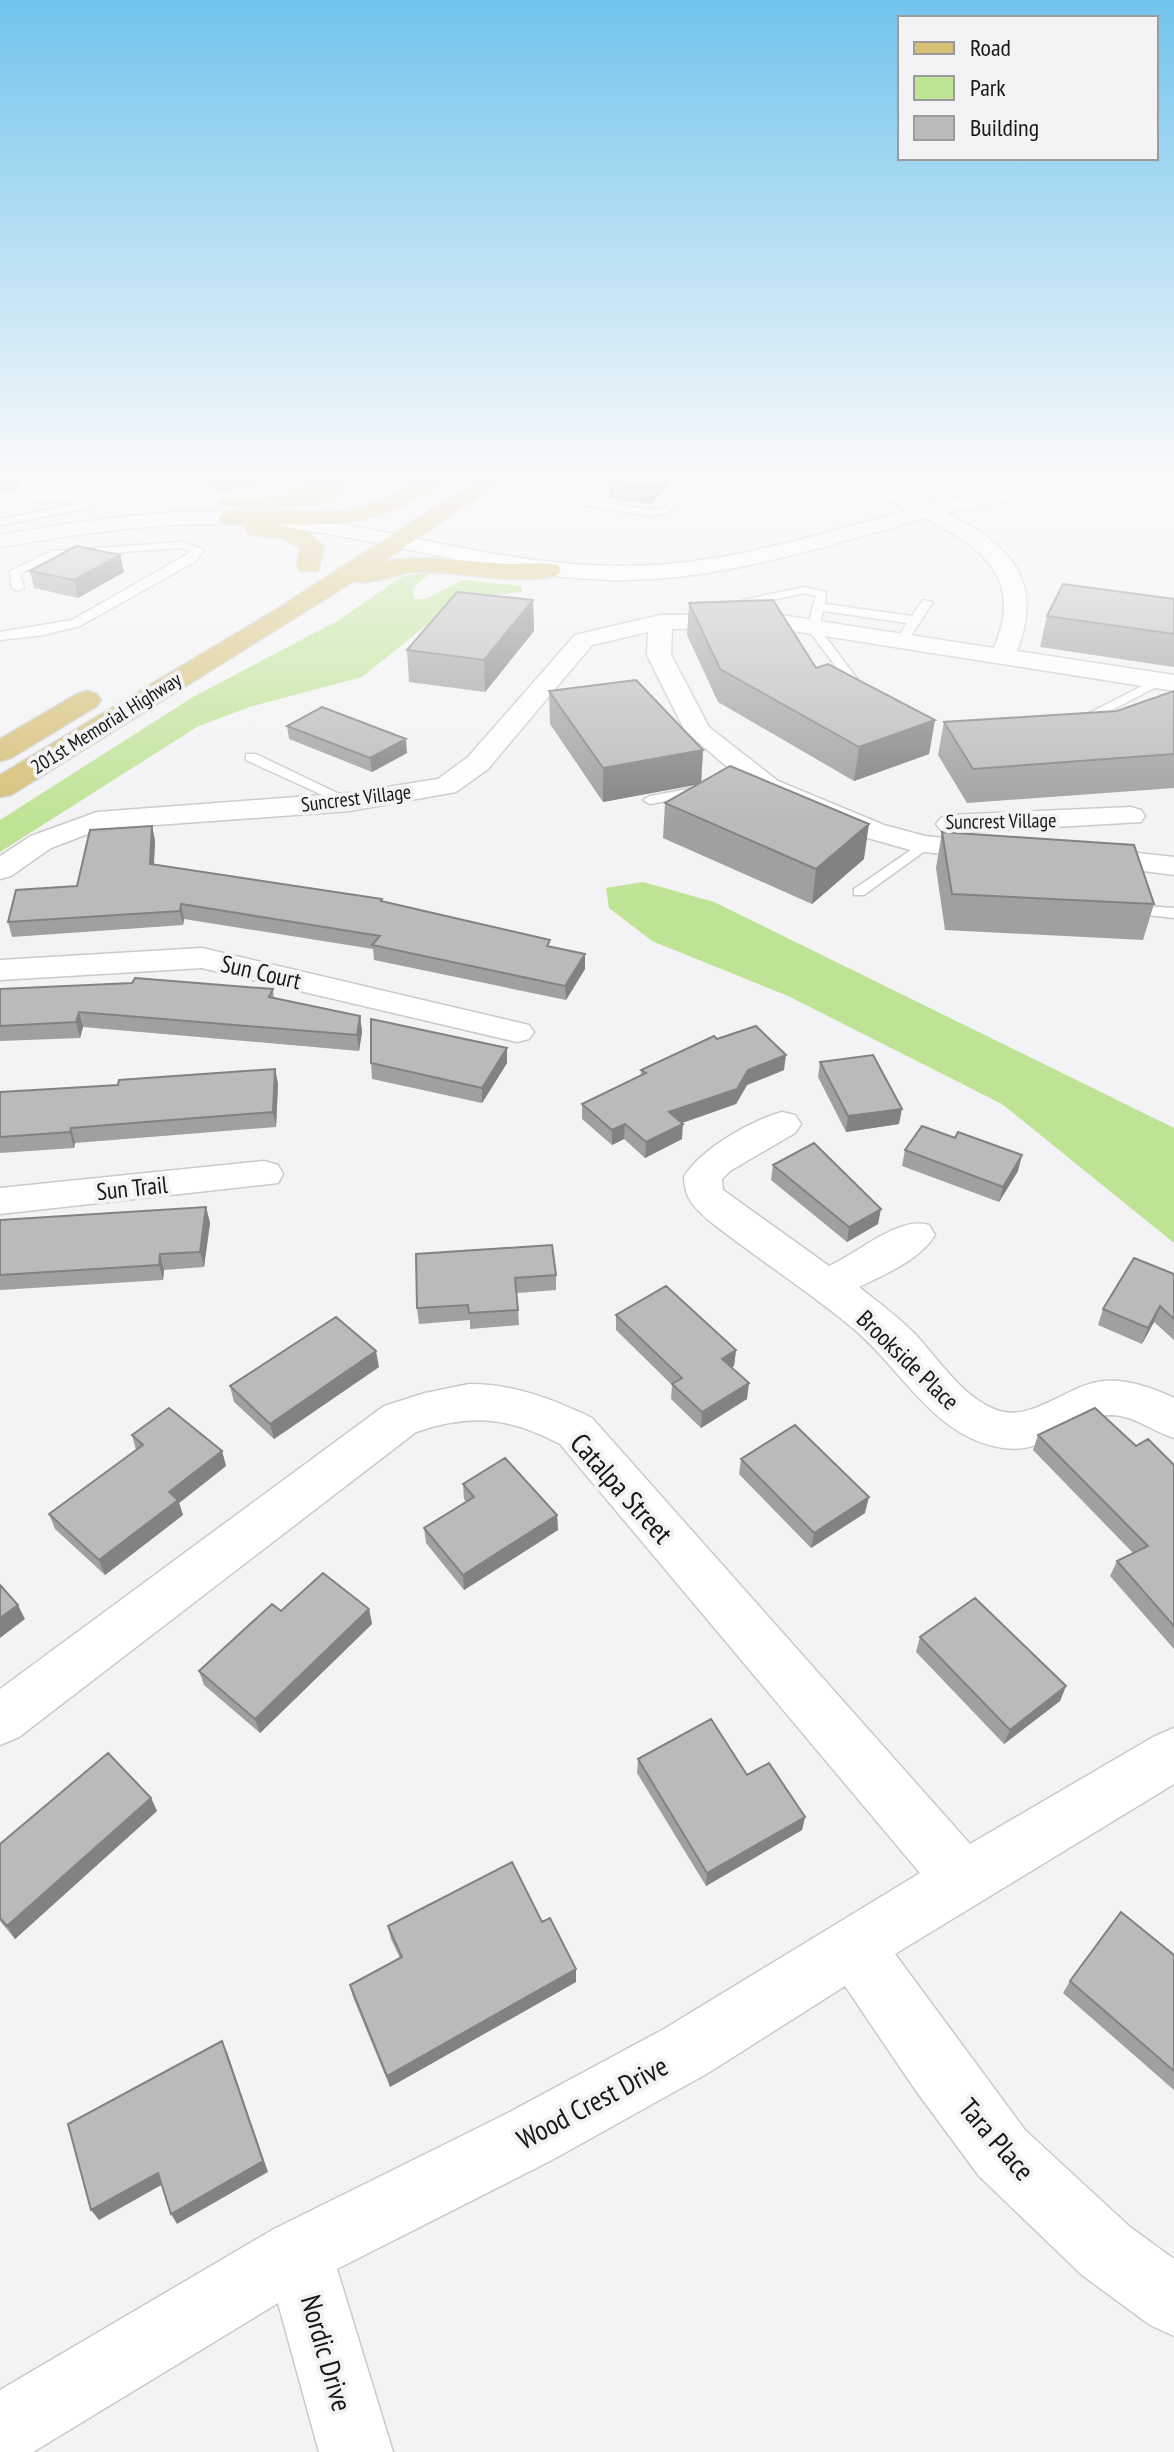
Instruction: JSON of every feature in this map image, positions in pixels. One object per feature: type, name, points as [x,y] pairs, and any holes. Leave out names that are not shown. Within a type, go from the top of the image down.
[{"type":"main road","name":"201st Memorial Highway","points":[[0,788],[319,592]]},
{"type":"main road","points":[[286,614],[330,592]]},
{"type":"main road","name":"201st Memorial Highway","points":[[0,752],[115,683]]},
{"type":"street","points":[[1002,658],[1017,612],[1014,592]]},
{"type":"street","name":"Suncrest Village","points":[[0,870],[41,842],[97,821],[349,802],[446,786],[478,763],[584,640],[660,622],[774,621],[816,617],[901,642],[1168,682]]},
{"type":"street","name":"Suncrest Village","points":[[660,622],[659,655],[698,731],[751,781],[874,831],[924,845],[1018,852]]},
{"type":"street","name":"Suncrest Village","points":[[698,731],[754,752],[820,790],[901,817],[962,826],[1131,816]]},
{"type":"street","name":"Suncrest Village","points":[[1065,855],[1174,866]]},
{"type":"street","name":"Sun Court","points":[[0,970],[202,958],[517,1032]]},
{"type":"street","name":"Brookside Place","points":[[782,1124],[716,1162],[703,1177],[704,1195],[888,1334],[969,1420],[1003,1430],[1032,1429],[1093,1400],[1122,1399],[1155,1407],[1174,1420]]},
{"type":"street","name":"Sun Trail","points":[[0,1201],[264,1174]]},
{"type":"street","points":[[826,1285],[867,1266],[915,1235]]},
{"type":"street","name":"Catalpa Street","points":[[0,1720],[400,1419],[441,1404],[486,1401],[538,1410],[576,1431],[963,1880]]},
{"type":"street","name":"Wood Crest Drive","points":[[0,2431],[107,2364],[298,2253],[529,2137],[686,2051],[853,1946],[1174,1754]]},
{"type":"street","name":"Tara Place","points":[[853,1946],[936,2066],[1002,2153],[1106,2251],[1174,2301]]},
{"type":"street","name":"Nordic Drive","points":[[298,2253],[356,2452]]},
{"type":"lane","points":[[0,636],[44,631],[76,623],[130,592]]},
{"type":"lane","points":[[736,621],[747,602],[792,592]]},
{"type":"lane","points":[[815,592],[822,594],[816,617],[855,684]]},
{"type":"lane","points":[[901,642],[927,602]]},
{"type":"lane","points":[[816,617],[915,620]]},
{"type":"lane","points":[[1086,718],[1168,682]]},
{"type":"lane","points":[[251,757],[349,802]]},
{"type":"lane","points":[[650,800],[712,789]]},
{"type":"lane","points":[[859,892],[924,845]]},
{"type":"lane","points":[[1145,911],[1174,913]]},
{"type":"green space","points":[[379,592],[413,592],[414,599],[426,599],[439,592],[518,592],[459,599],[362,677],[249,707],[197,727],[0,852],[0,820],[193,697],[339,620]]},
{"type":"green space","points":[[643,882],[714,902],[1174,1128],[1174,1243],[1002,1104],[788,996],[652,941],[609,908],[606,888]]},
{"type":"building","points":[[457,592],[533,600],[484,660],[407,650]]},
{"type":"building","points":[[1059,592],[1125,592],[1174,599],[1174,634],[1047,616]]},
{"type":"building","points":[[773,600],[816,668],[828,664],[935,720],[859,747],[720,669],[689,603]]},
{"type":"building","points":[[636,680],[703,750],[603,768],[549,691]]},
{"type":"building","points":[[1174,691],[1174,754],[973,769],[944,722],[1117,711]]},
{"type":"building","points":[[322,707],[406,739],[370,758],[287,726]]},
{"type":"building","points":[[730,766],[869,824],[816,869],[665,803]]},
{"type":"building","points":[[152,826],[150,864],[382,899],[550,940],[547,946],[585,954],[565,986],[372,945],[380,936],[181,904],[180,911],[8,922],[16,890],[77,886],[90,830]]},
{"type":"building","points":[[942,832],[1134,845],[1154,904],[952,894]]},
{"type":"building","points":[[135,978],[273,989],[269,997],[360,1016],[357,1035],[79,1012],[76,1022],[0,1026],[0,989],[132,983]]},
{"type":"building","points":[[371,1019],[507,1048],[482,1088],[371,1063]]},
{"type":"building","points":[[756,1026],[786,1055],[748,1070],[737,1089],[669,1112],[683,1124],[646,1142],[625,1124],[612,1130],[582,1104],[646,1073],[641,1070],[714,1036],[717,1039]]},
{"type":"building","points":[[873,1055],[902,1109],[848,1116],[820,1062]]},
{"type":"building","points":[[275,1069],[273,1112],[71,1128],[70,1132],[0,1137],[0,1092],[118,1085],[119,1080]]},
{"type":"building","points":[[922,1126],[955,1138],[958,1132],[1022,1155],[1003,1187],[905,1150]]},
{"type":"building","points":[[814,1143],[881,1209],[849,1227],[773,1165]]},
{"type":"building","points":[[206,1207],[200,1252],[160,1254],[159,1265],[0,1275],[0,1220]]},
{"type":"building","points":[[552,1245],[556,1275],[515,1278],[518,1310],[469,1313],[468,1305],[417,1308],[416,1254]]},
{"type":"building","points":[[1134,1258],[1174,1274],[1174,1319],[1160,1306],[1148,1328],[1103,1309]]},
{"type":"building","points":[[666,1286],[736,1350],[722,1359],[749,1383],[702,1412],[672,1384],[682,1378],[616,1315]]},
{"type":"building","points":[[336,1317],[376,1351],[270,1424],[230,1386]]},
{"type":"building","points":[[169,1408],[222,1451],[169,1492],[178,1500],[99,1560],[49,1514],[143,1445],[132,1435]]},
{"type":"building","points":[[1095,1408],[1136,1446],[1148,1439],[1174,1465],[1174,1626],[1117,1561],[1148,1546],[1038,1435]]},
{"type":"building","points":[[795,1425],[869,1497],[814,1533],[741,1459]]},
{"type":"building","points":[[505,1458],[557,1515],[463,1575],[424,1528],[474,1497],[463,1484]]},
{"type":"building","points":[[323,1573],[369,1609],[255,1719],[199,1671],[272,1604],[281,1611]]},
{"type":"building","points":[[0,1585],[18,1605],[0,1618]]},
{"type":"building","points":[[975,1598],[1066,1686],[1010,1730],[920,1637]]},
{"type":"building","points":[[711,1719],[747,1775],[769,1763],[805,1817],[707,1873],[638,1759]]},
{"type":"building","points":[[108,1753],[151,1798],[7,1926],[0,1918],[0,1844]]},
{"type":"building","points":[[512,1862],[542,1922],[550,1918],[576,1969],[387,2076],[350,1985],[402,1957],[388,1926]]},
{"type":"building","points":[[1121,1912],[1174,1955],[1174,2071],[1070,1981]]},
{"type":"building","points":[[222,2041],[263,2161],[171,2214],[158,2173],[91,2210],[68,2124]]}]
